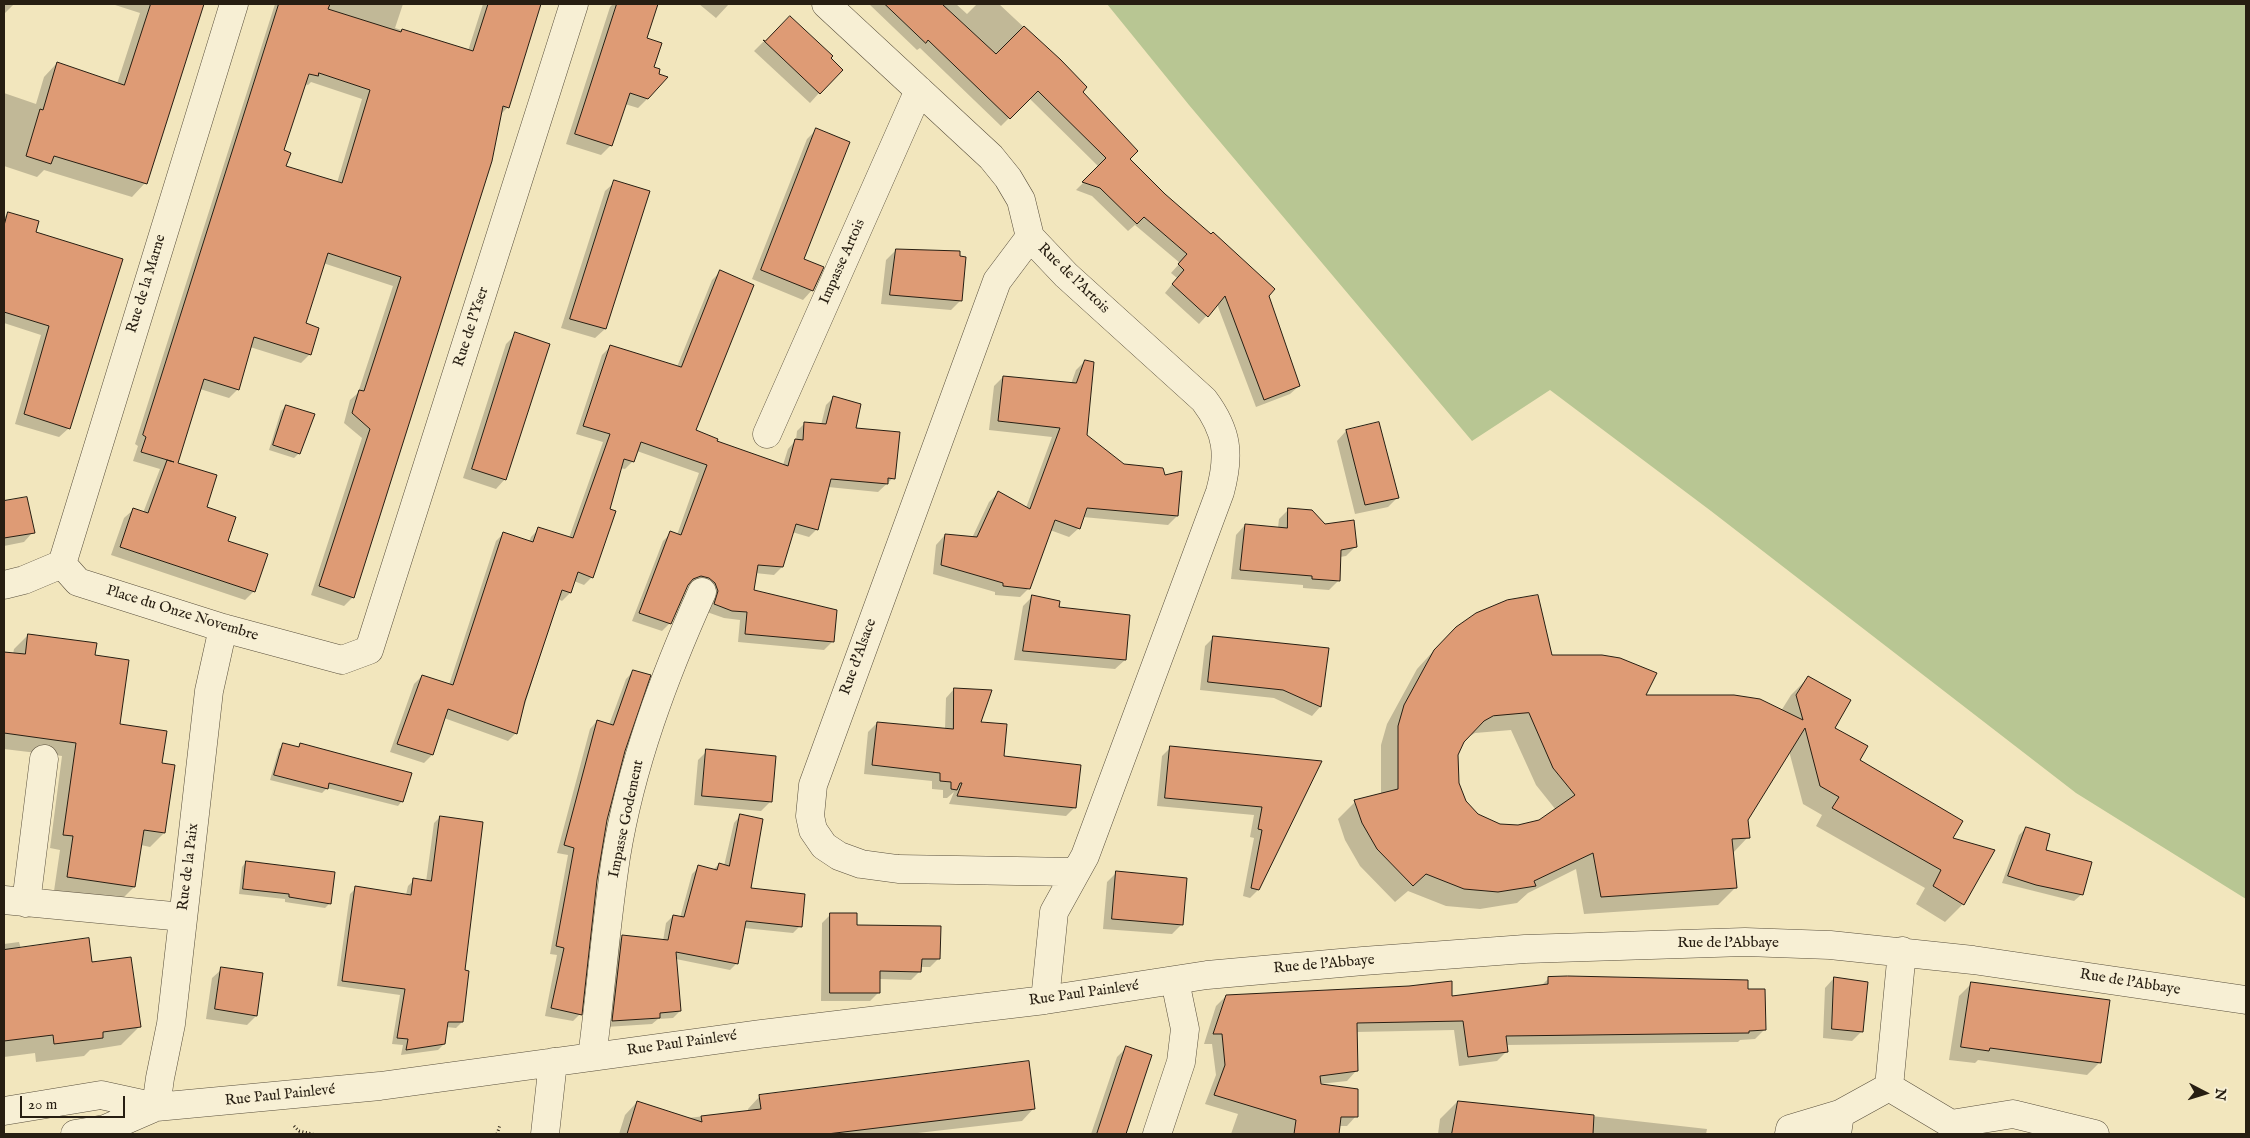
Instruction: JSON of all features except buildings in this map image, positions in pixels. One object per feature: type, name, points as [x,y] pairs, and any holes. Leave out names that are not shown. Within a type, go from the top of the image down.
[{"type":"street","name":"Rue de la Marne","points":[[62,564],[234,4]]},
{"type":"street","name":"Rue de l'Yser","points":[[369,650],[574,4]]},
{"type":"street","name":"Rue de l'Artois","points":[[826,4],[990,157],[1008,178],[1021,200],[1030,237],[1066,275],[1204,400],[1218,418],[1225,441],[1226,470],[1220,492],[1085,856],[1075,872]]},
{"type":"street","name":"Impasse Artois","points":[[767,434],[919,90]]},
{"type":"street","name":"Rue d'Alsace","points":[[1030,237],[997,281],[813,785],[810,816],[813,830],[824,846],[839,856],[861,864],[898,869],[1075,872]]},
{"type":"street","points":[[4,585],[24,580],[62,564]]},
{"type":"street","name":"Place du Onze Novembre","points":[[62,564],[78,582],[223,628],[342,660],[369,650]]},
{"type":"street","name":"Impasse Godement","points":[[592,1057],[616,857],[635,770],[678,646],[702,592]]},
{"type":"street","name":"Rue de la Paix","points":[[156,1107],[171,1024],[209,691],[223,628]]},
{"type":"street","points":[[44,759],[15,901],[183,917]]},
{"type":"street","points":[[1045,1000],[1054,912],[1075,872]]},
{"type":"street","name":"Rue de l'Abbaye","points":[[1207,975],[1363,961],[1535,949],[1745,942],[1830,945],[1974,960],[2246,1000]]},
{"type":"street","points":[[1789,1134],[1790,1129],[1839,1124],[1889,1087],[1902,952]]},
{"type":"street","name":"Rue Paul Painlevé","points":[[156,1107],[380,1086],[770,1033],[1045,1000],[1207,975]]},
{"type":"street","points":[[1157,1134],[1181,1062],[1185,1029],[1175,981]]},
{"type":"street","points":[[545,1134],[553,1062]]},
{"type":"street","points":[[1889,1087],[1950,1129],[2012,1114],[2095,1134]]},
{"type":"street","points":[[4,1111],[101,1096],[156,1107]]},
{"type":"street","points":[[75,1134],[105,1129],[156,1107]]},
{"type":"path","points":[[497,1134],[500,1125]]},
{"type":"green space","points":[[1107,4],[2246,4],[2246,899],[2076,793],[1711,511],[1550,390],[1472,441],[1189,105]]}]
